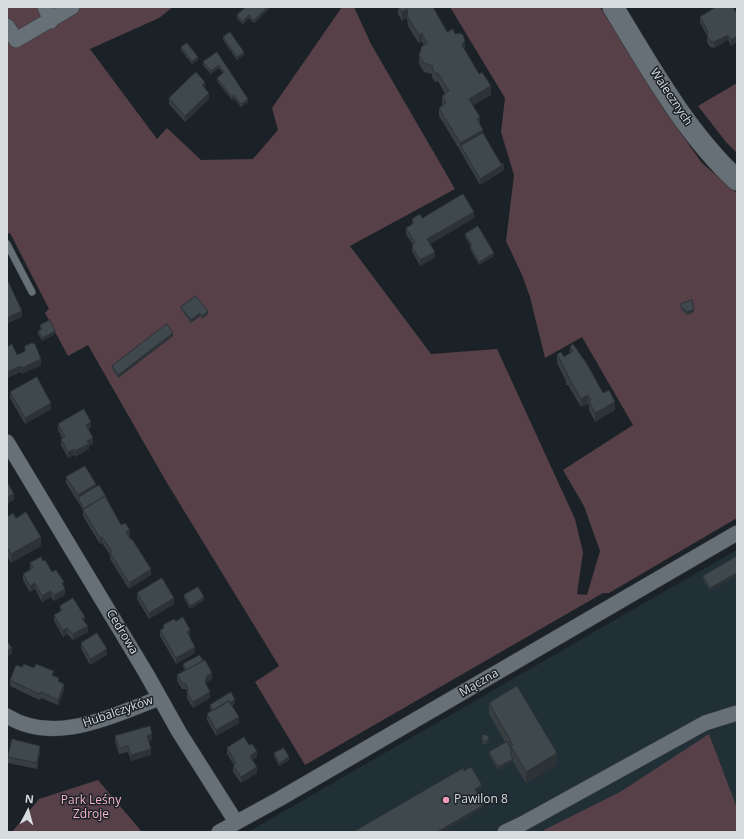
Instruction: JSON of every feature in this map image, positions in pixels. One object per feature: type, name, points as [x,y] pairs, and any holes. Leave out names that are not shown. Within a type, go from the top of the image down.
[{"type":"street","points":[[7,26],[12,43],[48,14],[72,7]]},
{"type":"street","name":"Walecznych","points":[[613,7],[691,127],[710,153],[737,180]]},
{"type":"street","name":"Cedrowa","points":[[7,442],[236,822]]},
{"type":"street","name":"Mączna","points":[[219,832],[281,798],[737,533]]},
{"type":"street","name":"Hubalczyków","points":[[7,716],[32,725],[52,729],[71,728],[95,722],[160,698]]},
{"type":"street","points":[[505,832],[525,828],[705,723],[737,713]]},
{"type":"lane","points":[[7,244],[32,292]]},
{"type":"shaded area","points":[[737,550],[737,832],[248,832],[651,599]]},
{"type":"green space","points":[[7,7],[173,7],[159,18],[90,49],[157,139],[167,128],[201,160],[253,159],[278,130],[272,108],[342,7],[354,7],[371,44],[455,189],[350,246],[431,354],[497,349],[575,519],[583,552],[577,594],[587,595],[600,551],[584,506],[563,470],[633,425],[582,337],[545,358],[530,297],[522,275],[506,241],[514,175],[501,132],[505,98],[450,7],[600,7],[665,111],[702,163],[737,193],[737,518],[609,593],[603,593],[305,765],[255,682],[279,666],[167,483],[88,345],[68,356],[45,313],[49,309],[10,233],[7,234]]},
{"type":"green space","points":[[737,83],[737,153],[726,142],[698,106]]},
{"type":"green space","points":[[709,734],[737,808],[737,832],[545,832],[544,830],[620,792]]},
{"type":"green space","name":"Park Leśny Zdroje","points":[[98,780],[142,832],[12,832],[39,799]]},
{"type":"building","points":[[246,7],[268,7],[254,20],[249,15],[243,21],[237,15]]},
{"type":"building","points":[[399,7],[433,7],[447,32],[453,29],[455,34],[460,33],[463,35],[465,41],[462,45],[479,74],[482,72],[491,86],[469,99],[480,117],[477,119],[483,130],[460,143],[439,108],[446,103],[442,96],[449,91],[438,73],[435,73],[432,68],[433,66],[424,63],[419,55],[422,46],[427,43],[422,33],[419,35],[408,17],[407,9],[402,12]]},
{"type":"building","points":[[716,7],[733,7],[737,14],[737,36],[731,40],[728,35],[714,42],[710,41],[707,36],[708,32],[700,17]]},
{"type":"building","points":[[230,32],[244,52],[237,57],[223,37]]},
{"type":"building","points":[[187,43],[198,57],[192,61],[181,47]]},
{"type":"building","points":[[217,52],[248,99],[241,104],[234,95],[232,97],[217,78],[224,72],[219,65],[211,71],[203,62]]},
{"type":"building","points":[[196,72],[205,82],[202,85],[209,93],[185,116],[169,98]]},
{"type":"building","points":[[483,133],[501,164],[504,164],[480,179],[461,146]]},
{"type":"building","points":[[463,194],[474,212],[427,239],[435,252],[420,260],[412,246],[415,243],[406,228],[414,223],[412,219],[420,214],[422,218]]},
{"type":"building","points":[[478,226],[494,253],[479,262],[470,246],[472,245],[465,234]]},
{"type":"building","points":[[7,279],[22,311],[7,318]]},
{"type":"building","points":[[196,296],[208,311],[202,316],[200,313],[191,320],[181,307]]},
{"type":"building","points":[[692,300],[694,309],[687,312],[681,307],[681,304]]},
{"type":"building","points":[[50,320],[55,331],[42,338],[38,331],[42,329],[40,325]]},
{"type":"building","points":[[167,324],[173,333],[118,375],[112,366]]},
{"type":"building","points":[[32,343],[35,344],[41,359],[22,368],[21,366],[7,372],[7,347],[12,344],[17,355],[25,351],[25,346]]},
{"type":"building","points":[[573,344],[587,364],[603,393],[609,390],[615,402],[595,413],[589,401],[591,400],[588,395],[581,399],[568,376],[566,376],[568,375],[557,354],[561,352],[564,357],[573,351],[570,347]]},
{"type":"building","points":[[37,377],[51,403],[25,418],[10,392]]},
{"type":"building","points":[[84,409],[91,422],[86,425],[93,438],[87,441],[89,444],[75,451],[74,449],[68,452],[61,439],[65,437],[58,424]]},
{"type":"building","points":[[85,466],[96,484],[78,495],[66,477]]},
{"type":"building","points":[[7,482],[14,494],[7,498]]},
{"type":"building","points":[[99,485],[107,498],[105,496],[84,509],[78,498]]},
{"type":"building","points":[[105,496],[121,525],[125,523],[130,530],[126,532],[151,569],[129,583],[110,553],[112,552],[107,544],[102,537],[100,538],[83,510]]},
{"type":"building","points":[[26,512],[41,537],[11,554],[7,547],[7,517],[13,513],[16,518]]},
{"type":"building","points":[[737,556],[737,573],[710,588],[703,576]]},
{"type":"building","points":[[41,557],[43,561],[45,560],[52,572],[56,570],[64,582],[62,583],[65,589],[54,595],[51,591],[42,596],[35,583],[30,586],[23,574],[33,568],[30,563]]},
{"type":"building","points":[[162,578],[174,598],[149,613],[137,593]]},
{"type":"building","points":[[198,587],[204,597],[190,606],[184,595]]},
{"type":"building","points":[[73,598],[85,617],[82,619],[88,626],[73,634],[67,628],[63,631],[54,615],[62,610],[60,606]]},
{"type":"building","points":[[183,617],[190,630],[187,632],[195,647],[176,658],[160,630],[164,628],[163,625],[174,619],[176,621]]},
{"type":"building","points":[[97,633],[107,649],[90,659],[81,643]]},
{"type":"building","points":[[7,641],[12,648],[7,651]]},
{"type":"building","points":[[200,655],[203,661],[186,670],[183,664]]},
{"type":"building","points":[[205,660],[212,673],[207,676],[205,682],[210,692],[193,702],[187,692],[188,689],[186,684],[182,683],[177,675]]},
{"type":"building","points":[[24,664],[34,668],[36,664],[54,671],[52,675],[59,678],[58,681],[64,684],[58,700],[41,692],[40,694],[10,680],[16,665],[22,667]]},
{"type":"building","points":[[517,686],[557,753],[526,772],[511,746],[513,745],[489,703]]},
{"type":"building","points":[[231,692],[235,700],[230,703],[229,701],[213,711],[210,705]]},
{"type":"building","points":[[229,701],[239,717],[216,730],[207,714]]},
{"type":"building","points":[[150,726],[152,734],[147,736],[151,749],[131,755],[128,746],[119,748],[115,736]]},
{"type":"building","points":[[483,734],[489,736],[487,742],[482,740]]},
{"type":"building","points":[[244,737],[249,745],[252,744],[257,751],[250,756],[257,767],[241,777],[233,766],[236,763],[227,748]]},
{"type":"building","points":[[12,739],[40,746],[37,763],[8,757]]},
{"type":"building","points":[[507,742],[511,749],[513,759],[498,767],[489,752]]},
{"type":"building","points":[[284,748],[289,757],[279,763],[274,753]]},
{"type":"building","name":"Pawilon 8","points":[[471,767],[482,785],[475,789],[484,805],[437,832],[353,832],[463,768],[464,771]]},
{"type":"place","name":"Pawilon 8","points":[[446,800]]}]
